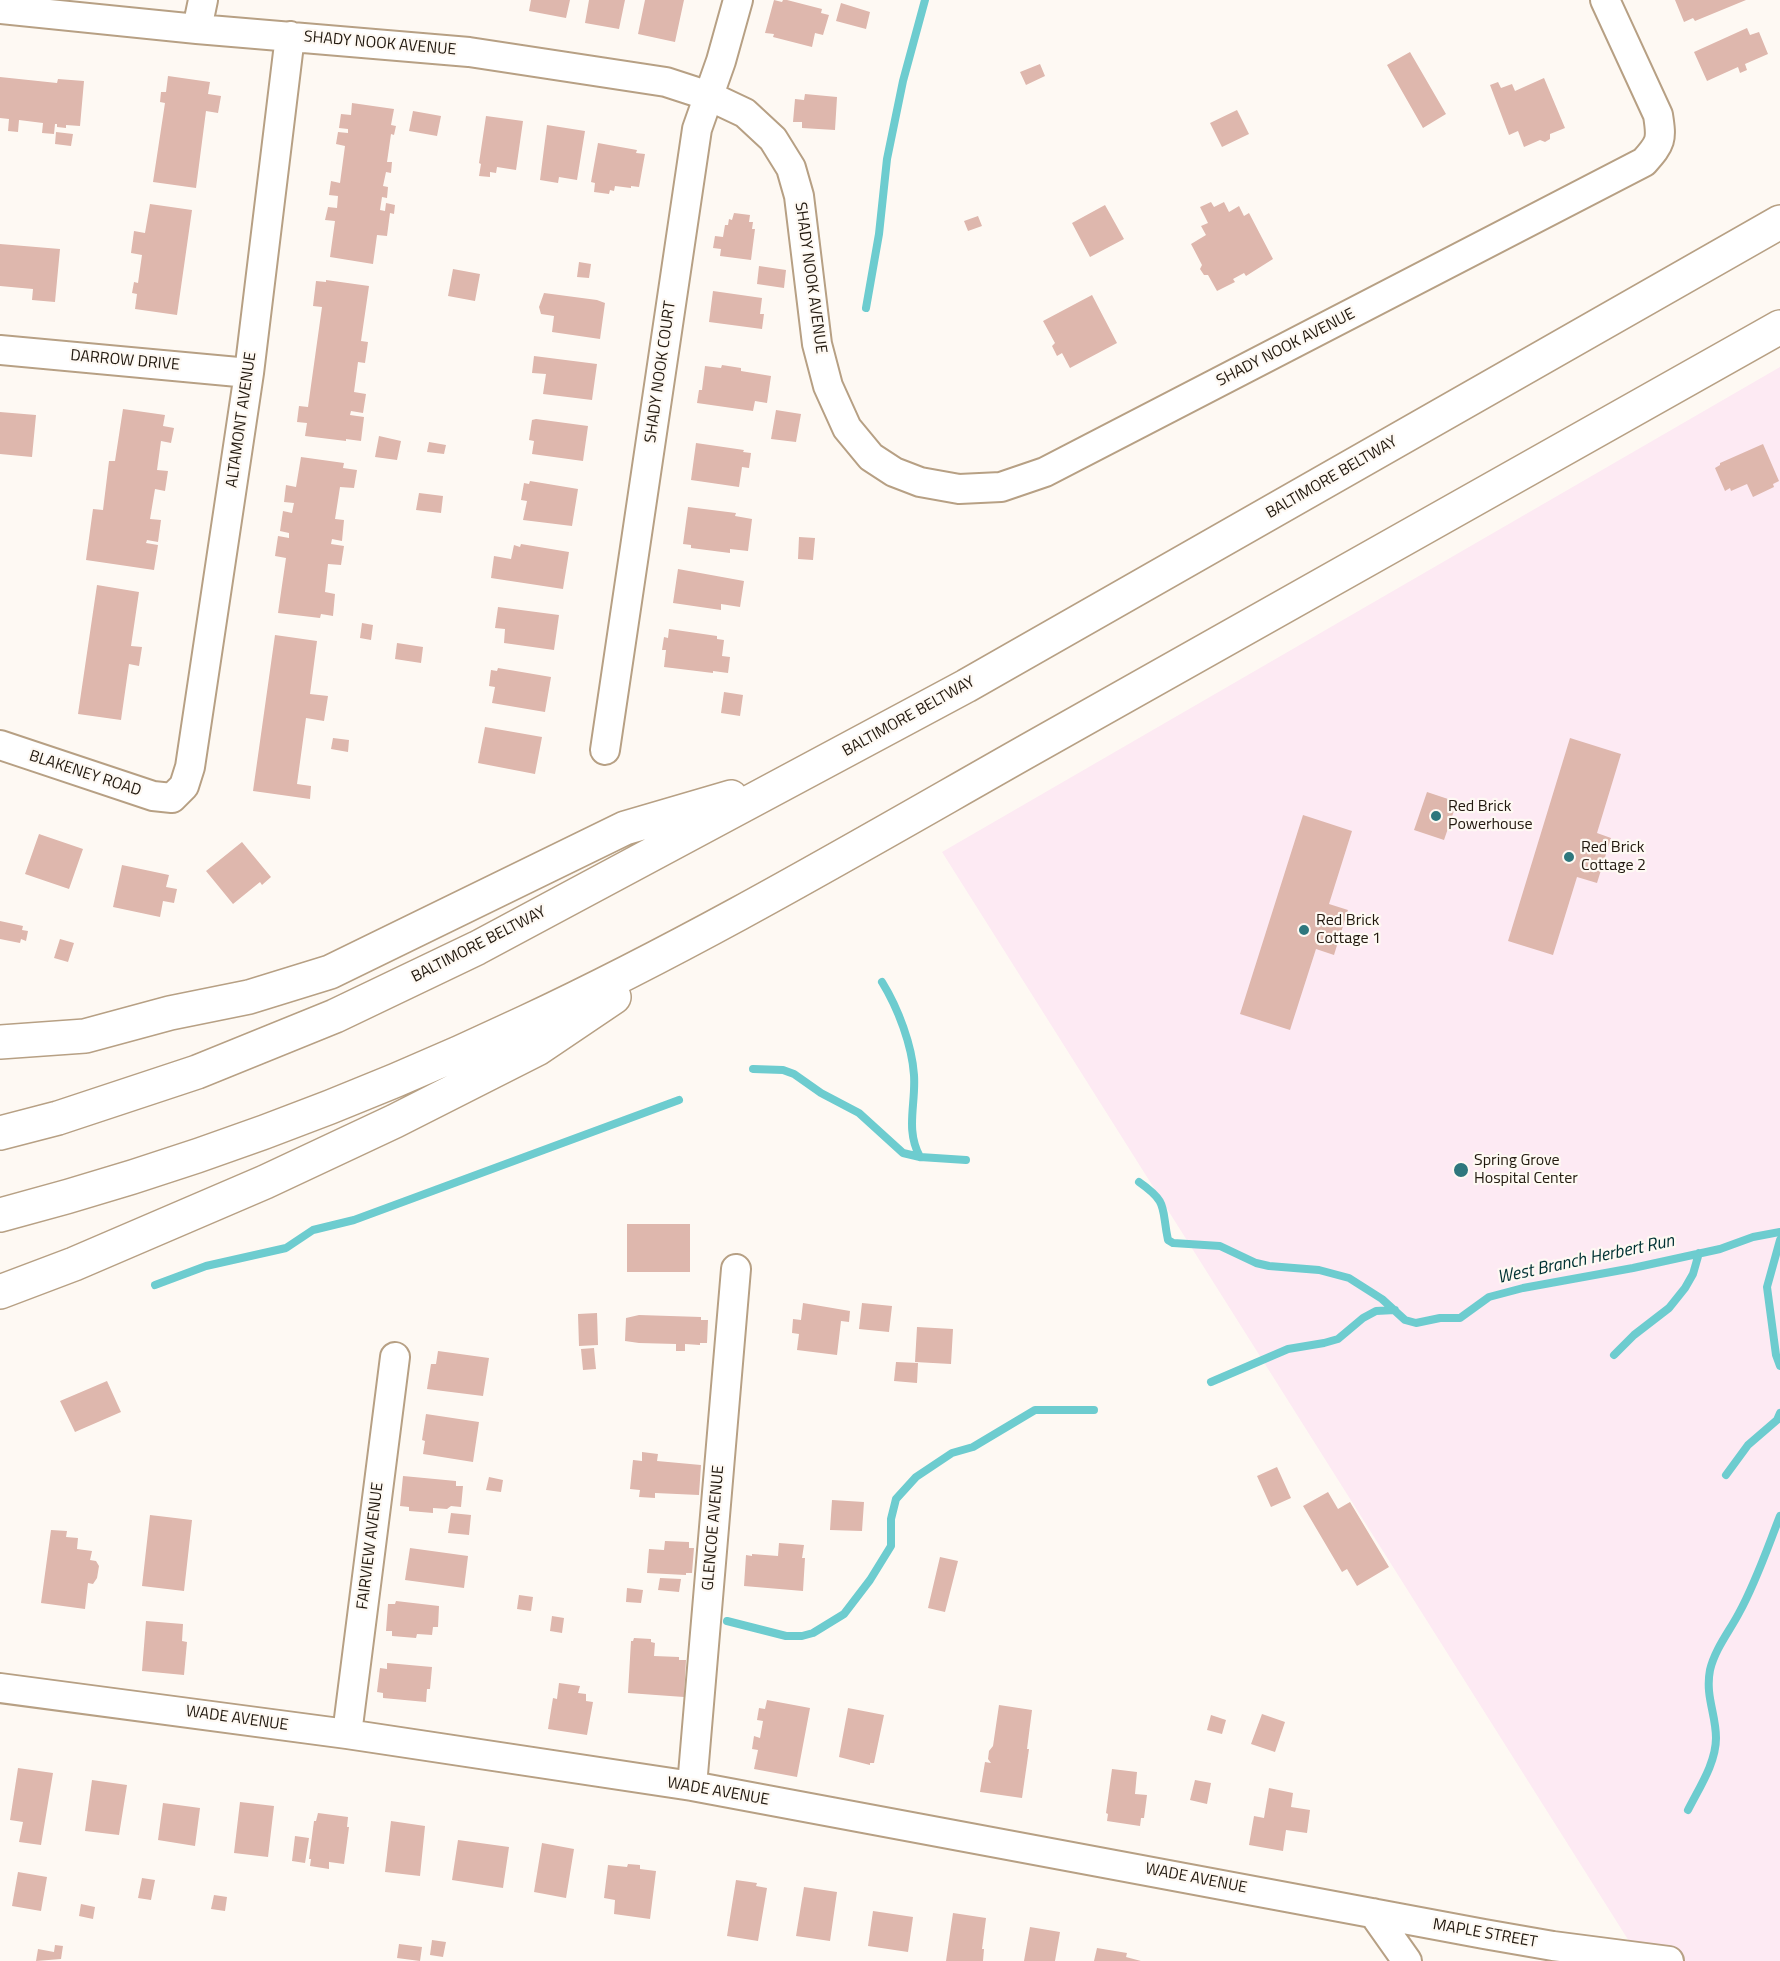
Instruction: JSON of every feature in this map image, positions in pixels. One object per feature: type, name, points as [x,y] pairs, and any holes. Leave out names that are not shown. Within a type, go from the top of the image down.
[{"type":"highway","name":"BALTIMORE BELTWAY","points":[[0,1133],[58,1118],[197,1072],[334,1016],[477,948],[997,669],[1780,222]]},
{"type":"highway","points":[[0,1215],[85,1193],[245,1140],[379,1088],[528,1022],[724,922],[1780,327]]},
{"type":"highway","points":[[0,1042],[84,1036],[170,1013],[249,997],[330,972],[625,828],[796,778]]},
{"type":"highway","points":[[0,1292],[74,1264],[265,1182],[395,1121],[527,1054],[724,922]]},
{"type":"street","points":[[197,29],[203,0]]},
{"type":"street","name":"SHADY NOOK COURT","points":[[605,750],[697,129],[738,0]]},
{"type":"street","name":"SHADY NOOK AVENUE","points":[[0,9],[197,29],[469,52],[666,82],[709,96],[745,113],[773,139],[791,168],[799,196],[817,344],[828,386],[847,428],[871,457],[894,472],[920,482],[959,489],[1001,487],[1045,472],[1644,162],[1655,150],[1661,135],[1658,115],[1605,0]]},
{"type":"street","name":"ALTAMONT AVENUE","points":[[172,798],[184,786],[190,767],[249,373],[290,36]]},
{"type":"street","name":"DARROW DRIVE","points":[[0,350],[249,373]]},
{"type":"street","name":"BLAKENEY ROAD","points":[[0,745],[153,796],[172,798]]},
{"type":"street","name":"GLENCOE AVENUE","points":[[692,1786],[736,1269]]},
{"type":"street","name":"FAIRVIEW AVENUE","points":[[347,1734],[395,1357]]},
{"type":"street","name":"WADE AVENUE","points":[[0,1688],[347,1734],[692,1786],[1373,1912]]},
{"type":"street","points":[[1373,1912],[1407,1961]]},
{"type":"street","name":"MAPLE STREET","points":[[1373,1912],[1622,1958],[1669,1961]]},
{"type":"shaded area","name":"Spring Grove Hospital Center","points":[[1780,367],[1780,1961],[1638,1961],[1639,1957],[942,852]]},
{"type":"building","points":[[531,0],[570,0],[566,18],[529,11]]},
{"type":"building","points":[[589,0],[625,0],[619,29],[585,23]]},
{"type":"building","points":[[645,0],[684,0],[675,42],[638,34]]},
{"type":"building","points":[[774,0],[782,2],[787,0],[822,9],[821,13],[829,15],[823,35],[815,33],[812,47],[765,33]]},
{"type":"building","points":[[1675,0],[1746,0],[1695,21],[1693,18],[1684,22]]},
{"type":"building","points":[[841,3],[870,12],[866,29],[836,21]]},
{"type":"building","points":[[1747,28],[1750,35],[1759,32],[1768,54],[1745,64],[1747,70],[1740,73],[1738,67],[1707,81],[1694,52]]},
{"type":"building","points":[[1410,52],[1446,114],[1423,128],[1387,65]]},
{"type":"building","points":[[1040,64],[1045,76],[1026,85],[1020,72]]},
{"type":"building","points":[[168,76],[210,82],[208,94],[221,96],[218,113],[206,111],[196,188],[153,182],[165,103],[160,102],[161,92],[166,92]]},
{"type":"building","points":[[0,77],[57,83],[58,79],[84,81],[80,126],[66,125],[66,128],[57,127],[55,124],[54,134],[42,133],[43,123],[19,120],[18,132],[8,131],[9,119],[0,118]]},
{"type":"building","points":[[1544,78],[1565,128],[1550,134],[1550,139],[1545,142],[1540,140],[1524,147],[1518,131],[1509,135],[1490,85],[1498,82],[1501,88],[1512,84],[1515,91]]},
{"type":"building","points":[[805,94],[837,97],[835,130],[802,128],[802,122],[793,122],[795,99],[804,100]]},
{"type":"building","points":[[352,103],[394,109],[391,125],[396,126],[394,135],[391,134],[387,162],[392,162],[391,173],[386,172],[383,186],[388,187],[387,198],[382,197],[380,210],[385,211],[386,203],[395,205],[394,214],[390,213],[387,236],[377,235],[373,264],[330,257],[335,221],[325,220],[328,207],[337,208],[338,196],[329,195],[331,181],[340,183],[345,146],[336,144],[338,132],[348,133],[348,129],[339,128],[341,114],[351,115]]},
{"type":"building","points":[[1237,110],[1249,134],[1222,147],[1210,123]]},
{"type":"building","points":[[413,111],[441,116],[437,136],[409,131]]},
{"type":"building","points":[[486,116],[523,121],[516,170],[497,167],[496,173],[490,172],[490,177],[479,176]]},
{"type":"building","points":[[547,125],[585,131],[577,180],[559,177],[558,183],[540,180]]},
{"type":"building","points":[[56,132],[73,134],[71,146],[55,144]]},
{"type":"building","points":[[598,143],[637,150],[636,153],[645,154],[639,187],[615,186],[614,191],[610,190],[609,194],[594,192],[595,183],[591,182]]},
{"type":"building","points":[[1211,202],[1214,207],[1224,202],[1229,212],[1239,206],[1244,216],[1249,213],[1273,259],[1246,276],[1244,273],[1233,279],[1235,282],[1217,291],[1208,275],[1204,275],[1200,269],[1202,265],[1191,244],[1206,235],[1201,226],[1208,223],[1200,207]]},
{"type":"building","points":[[150,204],[192,210],[177,315],[135,309],[137,294],[132,293],[134,282],[138,283],[142,255],[131,253],[134,231],[145,233]]},
{"type":"building","points":[[1105,205],[1124,239],[1090,257],[1072,223]]},
{"type":"building","points":[[734,213],[750,215],[749,222],[753,222],[752,229],[755,229],[751,260],[720,256],[721,249],[713,248],[715,236],[723,237],[725,225],[728,225],[729,219],[732,220]]},
{"type":"building","points":[[978,216],[982,226],[968,231],[964,221]]},
{"type":"building","points":[[0,244],[60,249],[55,302],[32,300],[33,289],[0,286]]},
{"type":"building","points":[[579,262],[591,264],[589,278],[577,277]]},
{"type":"building","points":[[759,266],[786,270],[784,288],[757,284]]},
{"type":"building","points":[[453,269],[480,274],[475,301],[448,296]]},
{"type":"building","points":[[326,280],[369,286],[361,341],[368,342],[365,363],[358,362],[354,392],[366,394],[363,413],[351,411],[350,415],[364,417],[361,441],[305,436],[307,423],[297,422],[299,406],[308,407],[322,307],[313,306],[316,281],[326,282]]},
{"type":"building","points":[[713,291],[762,298],[760,314],[764,314],[762,329],[709,322]]},
{"type":"building","points":[[544,293],[605,303],[600,339],[552,332],[554,316],[541,314],[539,307]]},
{"type":"building","points":[[1092,295],[1117,343],[1070,368],[1062,353],[1057,356],[1052,346],[1055,343],[1043,321]]},
{"type":"building","points":[[534,356],[597,364],[592,400],[543,394],[546,374],[532,373]]},
{"type":"building","points":[[722,365],[771,376],[767,403],[755,401],[753,411],[697,403],[699,390],[702,390],[705,366],[721,368]]},
{"type":"building","points":[[123,409],[165,415],[163,426],[174,428],[171,443],[161,441],[157,470],[168,471],[165,491],[155,489],[150,519],[161,520],[158,542],[147,540],[146,543],[158,545],[154,570],[86,560],[93,509],[103,510],[109,461],[115,461]]},
{"type":"building","points":[[776,410],[801,414],[796,442],[771,439]]},
{"type":"building","points":[[0,412],[36,415],[32,457],[0,454]]},
{"type":"building","points":[[532,420],[588,426],[583,461],[532,454],[534,441],[529,440]]},
{"type":"building","points":[[379,436],[401,441],[397,460],[375,457]]},
{"type":"building","points":[[429,442],[446,445],[444,454],[427,452]]},
{"type":"building","points":[[696,443],[751,453],[749,468],[742,467],[739,487],[691,480]]},
{"type":"building","points":[[1763,444],[1779,481],[1773,484],[1774,487],[1753,497],[1747,484],[1731,491],[1730,488],[1725,491],[1715,468],[1720,463]]},
{"type":"building","points":[[301,457],[344,463],[343,468],[357,470],[354,488],[340,487],[335,519],[344,520],[342,541],[332,539],[331,544],[344,546],[341,565],[328,564],[325,592],[335,594],[333,616],[321,614],[320,618],[278,613],[286,558],[275,556],[278,536],[289,538],[289,533],[280,531],[283,511],[292,513],[294,503],[284,502],[286,485],[296,487]]},
{"type":"building","points":[[530,481],[578,489],[572,526],[523,520],[527,501],[521,500],[524,483],[529,484]]},
{"type":"building","points":[[419,493],[443,496],[441,513],[416,510]]},
{"type":"building","points":[[688,507],[736,513],[735,516],[752,519],[748,551],[730,549],[730,553],[691,548],[691,545],[683,544]]},
{"type":"building","points":[[799,537],[815,538],[813,560],[798,559]]},
{"type":"building","points":[[521,544],[569,552],[563,589],[491,578],[494,556],[511,559],[514,545],[520,547]]},
{"type":"building","points":[[678,569],[744,581],[740,607],[721,604],[721,610],[673,603]]},
{"type":"building","points":[[97,585],[139,592],[131,646],[142,647],[139,666],[129,664],[121,720],[78,714]]},
{"type":"building","points":[[498,607],[559,615],[554,650],[504,643],[505,629],[495,628]]},
{"type":"building","points":[[362,623],[373,625],[371,640],[360,638]]},
{"type":"building","points":[[669,629],[717,636],[717,639],[724,640],[722,656],[730,657],[728,673],[664,667],[666,650],[662,650],[664,637],[668,638]]},
{"type":"building","points":[[275,635],[317,641],[310,694],[328,696],[324,721],[306,718],[297,784],[311,786],[310,799],[253,791]]},
{"type":"building","points":[[397,643],[423,647],[421,663],[395,659]]},
{"type":"building","points":[[498,668],[551,677],[545,712],[492,703],[495,687],[489,686],[491,670],[497,671]]},
{"type":"building","points":[[724,692],[743,695],[740,716],[721,713]]},
{"type":"building","points":[[485,727],[542,737],[535,774],[478,763]]},
{"type":"building","points":[[333,738],[349,740],[348,752],[331,749]]},
{"type":"building","name":"Red Brick Cottage 2","points":[[1570,738],[1621,754],[1597,833],[1611,838],[1597,883],[1577,877],[1553,955],[1508,941]]},
{"type":"building","name":"Red Brick Powerhouse","points":[[1427,792],[1457,802],[1444,840],[1414,830]]},
{"type":"building","name":"Red Brick Cottage 1","points":[[1303,815],[1352,831],[1329,904],[1348,910],[1334,955],[1316,949],[1290,1030],[1240,1014]]},
{"type":"building","points":[[39,834],[83,849],[69,889],[25,874]]},
{"type":"building","points":[[242,842],[271,877],[262,885],[260,882],[233,904],[206,871]]},
{"type":"building","points":[[122,865],[169,875],[166,887],[177,889],[174,903],[163,901],[160,917],[113,907]]},
{"type":"building","points":[[0,921],[23,926],[22,930],[28,931],[26,941],[21,939],[20,943],[0,939]]},
{"type":"building","points":[[60,939],[74,943],[68,962],[54,958]]},
{"type":"building","points":[[627,1224],[690,1224],[690,1272],[627,1272]]},
{"type":"building","points":[[803,1303],[850,1311],[849,1322],[841,1321],[837,1355],[797,1350],[799,1334],[792,1333],[793,1319],[801,1320]]},
{"type":"building","points":[[862,1303],[892,1306],[889,1332],[859,1329]]},
{"type":"building","points":[[597,1313],[598,1345],[579,1346],[578,1314]]},
{"type":"building","points":[[639,1315],[701,1317],[701,1320],[708,1320],[707,1343],[685,1344],[685,1351],[676,1351],[676,1344],[625,1341],[626,1318]]},
{"type":"building","points":[[917,1327],[953,1329],[951,1364],[915,1362]]},
{"type":"building","points":[[594,1348],[596,1369],[583,1370],[581,1349]]},
{"type":"building","points":[[438,1351],[489,1358],[483,1396],[427,1389],[431,1364],[436,1364]]},
{"type":"building","points":[[896,1362],[918,1363],[917,1383],[894,1381]]},
{"type":"building","points":[[107,1381],[121,1412],[75,1432],[60,1401]]},
{"type":"building","points":[[426,1414],[479,1422],[473,1462],[423,1454],[425,1441],[422,1440]]},
{"type":"building","points":[[642,1452],[658,1454],[657,1461],[701,1465],[699,1495],[655,1493],[655,1498],[639,1497],[640,1490],[630,1489],[633,1460],[642,1461]]},
{"type":"building","points":[[1277,1467],[1291,1498],[1271,1507],[1257,1476]]},
{"type":"building","points":[[403,1476],[456,1481],[456,1486],[463,1486],[461,1507],[433,1508],[433,1513],[409,1511],[409,1507],[400,1506]]},
{"type":"building","points":[[489,1477],[503,1480],[501,1492],[486,1490]]},
{"type":"building","points":[[1328,1492],[1338,1509],[1350,1502],[1389,1567],[1357,1586],[1347,1569],[1342,1572],[1303,1506]]},
{"type":"building","points":[[832,1500],[864,1502],[862,1531],[830,1530]]},
{"type":"building","points":[[451,1513],[471,1515],[469,1535],[448,1533]]},
{"type":"building","points":[[150,1515],[192,1520],[184,1591],[142,1586]]},
{"type":"building","points":[[51,1530],[67,1531],[66,1537],[78,1538],[77,1549],[92,1551],[90,1560],[96,1561],[99,1566],[97,1578],[93,1584],[88,1583],[85,1609],[41,1603]]},
{"type":"building","points":[[665,1541],[689,1542],[689,1548],[694,1548],[692,1573],[686,1573],[686,1575],[647,1573],[649,1549],[664,1550]]},
{"type":"building","points":[[779,1543],[804,1545],[803,1591],[744,1586],[746,1555],[778,1556]]},
{"type":"building","points":[[410,1548],[468,1556],[464,1588],[405,1580]]},
{"type":"building","points":[[940,1557],[958,1561],[945,1612],[928,1608]]},
{"type":"building","points":[[660,1578],[681,1579],[679,1592],[658,1590]]},
{"type":"building","points":[[627,1588],[643,1590],[641,1603],[626,1602]]},
{"type":"building","points":[[519,1595],[533,1597],[531,1611],[517,1609]]},
{"type":"building","points":[[396,1601],[439,1606],[438,1627],[433,1627],[432,1635],[417,1634],[416,1638],[392,1636],[392,1631],[386,1631],[388,1604],[395,1604]]},
{"type":"building","points":[[552,1616],[564,1618],[562,1633],[550,1631]]},
{"type":"building","points":[[146,1621],[183,1624],[182,1641],[187,1642],[184,1675],[142,1671]]},
{"type":"building","points":[[634,1638],[651,1639],[651,1642],[655,1643],[654,1656],[679,1657],[679,1660],[686,1660],[684,1697],[628,1693],[631,1641]]},
{"type":"building","points":[[387,1663],[432,1667],[426,1702],[383,1698],[383,1693],[377,1692],[380,1668],[387,1669]]},
{"type":"building","points":[[559,1683],[580,1686],[578,1693],[586,1694],[586,1701],[593,1702],[587,1735],[548,1729],[553,1698],[557,1699]]},
{"type":"building","points":[[767,1700],[810,1708],[797,1777],[754,1769],[758,1750],[752,1749],[754,1736],[760,1738],[763,1721],[757,1720],[759,1708],[765,1709]]},
{"type":"building","points":[[999,1705],[1032,1710],[1022,1798],[980,1792],[985,1762],[991,1763],[988,1759],[989,1751],[993,1746]]},
{"type":"building","points":[[848,1708],[884,1715],[874,1763],[870,1765],[839,1757]]},
{"type":"building","points":[[1262,1714],[1285,1722],[1275,1752],[1251,1744]]},
{"type":"building","points":[[1211,1715],[1226,1720],[1222,1734],[1207,1730]]},
{"type":"building","points":[[18,1768],[53,1773],[41,1845],[19,1842],[23,1822],[10,1820]]},
{"type":"building","points":[[1112,1769],[1137,1772],[1135,1794],[1147,1795],[1144,1818],[1141,1818],[1140,1826],[1107,1821]]},
{"type":"building","points":[[92,1780],[127,1785],[119,1835],[85,1831]]},
{"type":"building","points":[[1195,1780],[1211,1783],[1207,1804],[1190,1800]]},
{"type":"building","points":[[1269,1788],[1293,1793],[1291,1807],[1310,1810],[1307,1833],[1286,1830],[1283,1851],[1249,1845],[1254,1816],[1264,1818]]},
{"type":"building","points":[[240,1802],[274,1806],[268,1857],[234,1853]]},
{"type":"building","points":[[163,1803],[200,1808],[195,1846],[158,1840]]},
{"type":"building","points":[[318,1813],[348,1817],[347,1827],[349,1827],[344,1864],[329,1862],[329,1869],[310,1866],[314,1821]]},
{"type":"building","points":[[391,1821],[425,1826],[420,1876],[385,1872]]},
{"type":"building","points":[[295,1836],[309,1838],[305,1863],[292,1861]]},
{"type":"building","points":[[458,1840],[509,1847],[503,1888],[452,1880]]},
{"type":"building","points":[[542,1843],[574,1849],[566,1898],[534,1892]]},
{"type":"building","points":[[628,1864],[640,1865],[640,1869],[656,1871],[650,1919],[614,1914],[615,1900],[604,1898],[608,1865],[627,1867]]},
{"type":"building","points":[[18,1872],[47,1877],[41,1911],[12,1906]]},
{"type":"building","points":[[142,1878],[155,1880],[151,1900],[138,1898]]},
{"type":"building","points":[[736,1880],[757,1883],[756,1886],[767,1888],[758,1941],[727,1936]]},
{"type":"building","points":[[804,1887],[837,1892],[830,1941],[796,1936]]},
{"type":"building","points":[[214,1895],[227,1897],[225,1911],[211,1909]]},
{"type":"building","points":[[81,1904],[95,1907],[93,1919],[79,1916]]},
{"type":"building","points":[[873,1911],[913,1917],[908,1952],[868,1946]]},
{"type":"building","points":[[953,1913],[986,1918],[982,1949],[984,1949],[983,1961],[946,1961]]},
{"type":"building","points":[[1030,1927],[1060,1932],[1055,1961],[1024,1961]]},
{"type":"building","points":[[432,1940],[446,1942],[443,1957],[430,1955]]},
{"type":"building","points":[[399,1944],[422,1947],[420,1961],[397,1958]]},
{"type":"building","points":[[55,1945],[63,1946],[61,1959],[36,1961],[38,1949],[54,1952]]},
{"type":"building","points":[[1097,1948],[1127,1953],[1126,1957],[1141,1961],[1094,1961]]},
{"type":"waterway","points":[[866,308],[879,234],[887,159],[903,81],[925,0]]},
{"type":"waterway","points":[[882,982],[899,1015],[913,1063],[912,1127],[920,1157]]},
{"type":"waterway","points":[[753,1069],[783,1070],[794,1074],[821,1093],[859,1113],[903,1153],[920,1157],[966,1160]]},
{"type":"waterway","points":[[155,1285],[206,1266],[286,1248],[313,1230],[354,1220],[679,1100]]},
{"type":"waterway","name":"West Branch Herbert Run","points":[[1139,1182],[1160,1201],[1168,1240],[1173,1243],[1220,1246],[1256,1263],[1319,1270],[1349,1278],[1382,1299],[1405,1320],[1416,1323],[1440,1318],[1460,1318],[1489,1297],[1523,1288],[1633,1268],[1720,1249],[1753,1237],[1780,1232]]},
{"type":"waterway","points":[[1780,1240],[1767,1287],[1776,1355],[1780,1366]]},
{"type":"waterway","points":[[1614,1355],[1634,1335],[1669,1308],[1693,1274],[1699,1253]]},
{"type":"waterway","points":[[1211,1382],[1288,1349],[1338,1339],[1363,1318],[1376,1311],[1395,1310]]},
{"type":"waterway","points":[[727,1621],[786,1636],[813,1633],[844,1614],[870,1580],[891,1546],[891,1519],[896,1499],[916,1477],[952,1453],[973,1447],[1035,1410],[1094,1410]]},
{"type":"waterway","points":[[1726,1475],[1748,1445],[1777,1420],[1780,1413]]},
{"type":"waterway","points":[[1688,1810],[1706,1775],[1715,1747],[1716,1729],[1709,1688],[1712,1662],[1751,1589],[1780,1516]]},
{"type":"place","name":"Red Brick Powerhouse","points":[[1436,816]]},
{"type":"place","name":"Red Brick Cottage 2","points":[[1569,857]]},
{"type":"place","name":"Red Brick Cottage 1","points":[[1304,930]]},
{"type":"place","name":"Spring Grove Hospital Center","points":[[1461,1170]]}]
